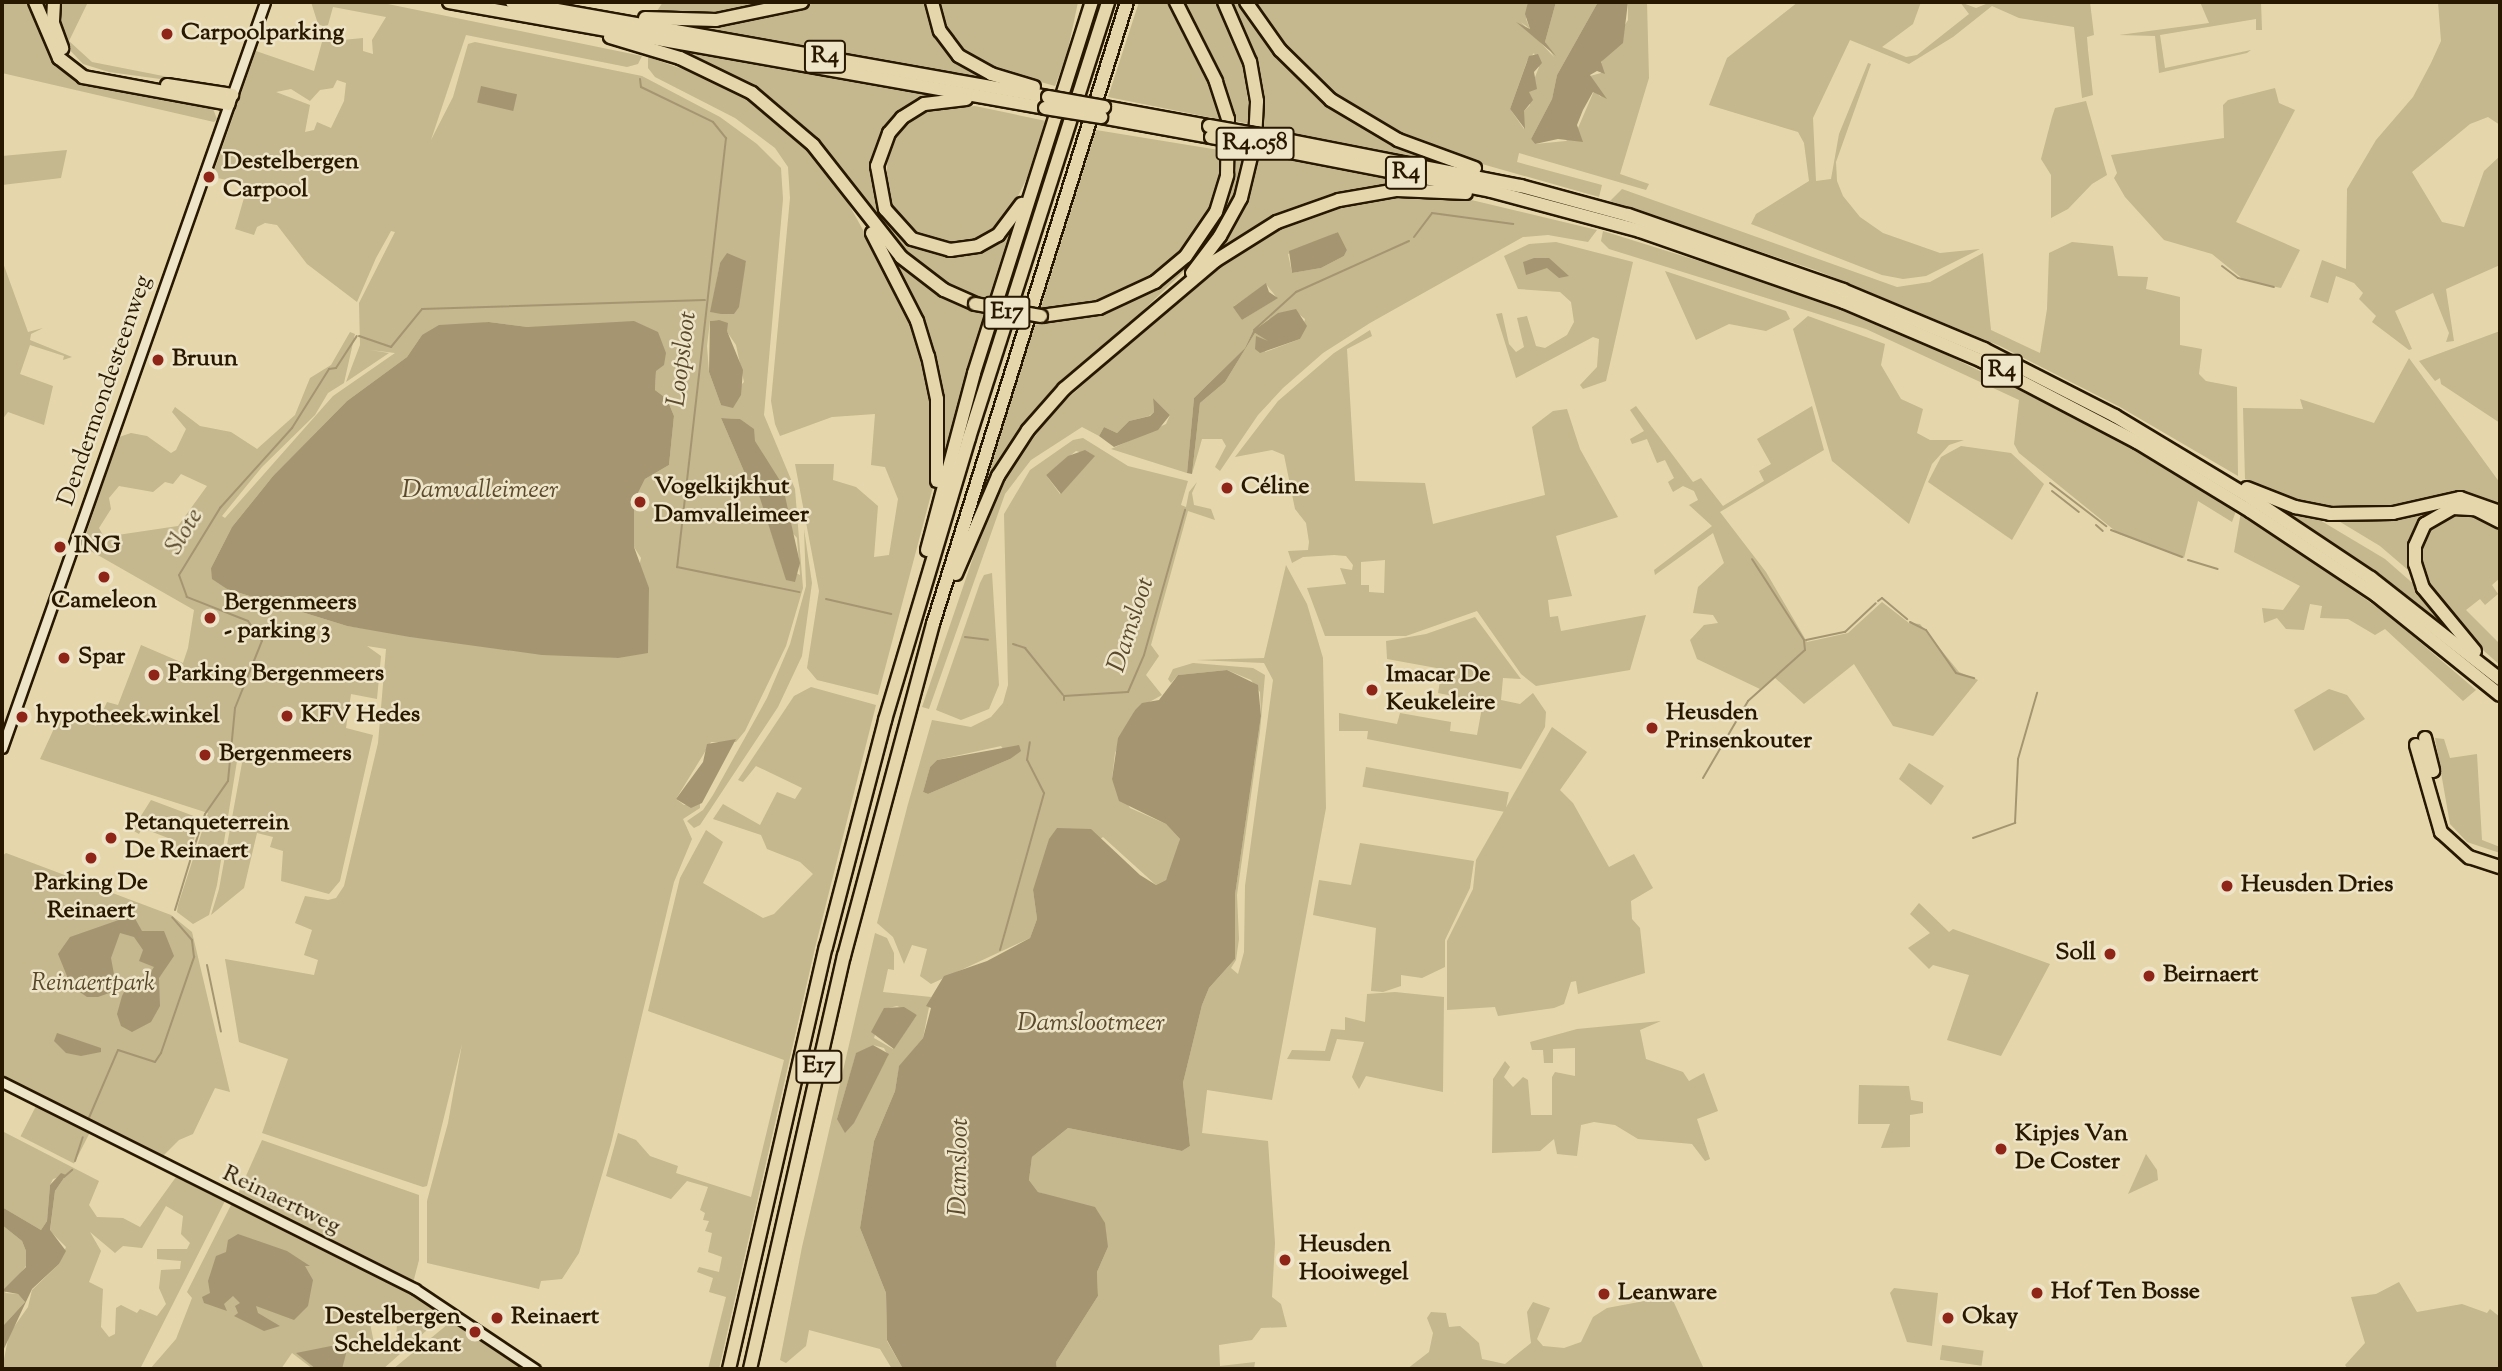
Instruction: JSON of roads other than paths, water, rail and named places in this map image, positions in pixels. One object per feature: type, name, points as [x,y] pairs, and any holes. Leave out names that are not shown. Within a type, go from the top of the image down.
[{"type":"highway","points":[[35,2],[59,58],[83,77],[229,99]]},
{"type":"highway","points":[[54,2],[58,43],[86,71],[229,99]]},
{"type":"highway","name":"R4","points":[[449,2],[998,99],[1072,101],[1102,112]]},
{"type":"highway","name":"R4","points":[[512,2],[1048,99],[1210,132],[1521,186],[1710,241],[1891,309],[2021,367],[2209,472],[2227,486]]},
{"type":"highway","points":[[601,18],[608,13],[716,20],[802,2]]},
{"type":"highway","points":[[933,2],[943,37],[967,62],[1048,99]]},
{"type":"highway","points":[[1073,60],[1082,2]]},
{"type":"highway","points":[[912,626],[913,600],[974,373],[1092,2]]},
{"type":"highway","name":"E17","points":[[729,1369],[826,947],[912,626],[1108,2]]},
{"type":"highway","name":"E17","points":[[750,1369],[844,956],[933,624],[1127,2]]},
{"type":"highway","points":[[574,24],[680,58],[752,93],[786,119],[838,176],[901,257],[944,290],[975,304],[1041,316],[1099,308],[1155,282],[1186,256],[1216,212],[1227,174],[1228,118],[1216,81],[1176,2]]},
{"type":"highway","name":"R4.058","points":[[1160,306],[1220,236],[1241,198],[1252,161],[1257,121],[1254,80],[1245,44],[1224,2]]},
{"type":"highway","points":[[1246,2],[1293,65],[1353,116],[1418,149],[1521,186]]},
{"type":"highway","points":[[998,99],[935,102],[914,110],[895,125],[879,155],[877,176],[881,201],[895,224],[912,239],[933,248],[978,246],[998,235],[1014,217],[1044,149]]},
{"type":"highway","name":"R4","points":[[1265,141],[1546,205],[1709,252],[1889,320],[2073,406],[2252,500],[2371,578],[2496,676]]},
{"type":"highway","points":[[838,176],[901,286],[933,378],[939,469],[923,566]]},
{"type":"highway","points":[[933,624],[1014,449],[1064,390],[1160,306],[1245,240],[1277,222],[1339,200],[1397,190],[1430,190],[1546,205]]},
{"type":"highway","points":[[2227,486],[2252,500],[2330,514],[2393,513],[2460,498],[2500,512]]},
{"type":"highway","name":"R4","points":[[2252,500],[2500,695]]},
{"type":"highway","points":[[2496,676],[2430,599],[2419,580],[2414,556],[2422,530],[2443,512],[2476,509],[2500,522]]},
{"type":"highway","points":[[2500,858],[2471,850],[2445,825],[2421,741],[2441,832],[2469,857],[2500,867]]},
{"type":"main road","name":"Dendermondesteenweg","points":[[2,748],[263,2]]},
{"type":"main road","name":"Reinaertweg","points":[[2,1082],[383,1272],[465,1320],[535,1369]]},
{"type":"water","points":[[1528,2],[1556,2],[1545,42],[1556,56],[1516,22],[1530,29],[1525,14]]},
{"type":"water","points":[[1598,2],[1628,2],[1623,43],[1601,62],[1605,74],[1597,71],[1590,75],[1607,99],[1593,92],[1577,125],[1583,142],[1558,139],[1535,144],[1531,139],[1552,99],[1557,75]]},
{"type":"water","points":[[1538,54],[1542,63],[1534,72],[1537,89],[1529,92],[1533,100],[1524,111],[1525,129],[1510,109],[1529,56]]},
{"type":"water","points":[[481,86],[517,94],[513,111],[477,103]]},
{"type":"water","points":[[1338,232],[1347,250],[1344,256],[1321,268],[1292,273],[1289,251]]},
{"type":"water","points":[[727,253],[746,261],[739,307],[734,314],[710,312],[720,263]]},
{"type":"water","points":[[1534,258],[1549,258],[1569,276],[1559,278],[1547,268],[1526,275],[1523,262]]},
{"type":"water","points":[[1266,283],[1269,292],[1278,298],[1242,320],[1233,307]]},
{"type":"water","points":[[1296,309],[1307,326],[1300,339],[1260,353],[1255,349],[1256,336],[1268,341],[1255,333],[1225,382],[1200,403],[1192,474],[1187,473],[1194,398],[1245,348],[1253,331],[1278,313]]},
{"type":"water","name":"Damvalleimeer","points":[[634,321],[658,332],[666,353],[664,365],[656,371],[655,390],[667,399],[674,416],[669,465],[645,479],[634,501],[634,547],[649,588],[648,653],[618,658],[542,655],[410,637],[347,626],[227,589],[212,579],[211,568],[232,527],[273,476],[347,401],[407,357],[422,335],[439,325],[489,322],[528,327]]},
{"type":"water","points":[[710,321],[728,323],[727,331],[743,370],[741,395],[733,408],[721,405],[709,372]]},
{"type":"water","points":[[1153,398],[1170,415],[1158,430],[1114,447],[1099,436],[1104,427],[1117,433],[1129,421],[1150,416],[1154,412]]},
{"type":"water","points":[[721,418],[740,419],[754,429],[755,441],[784,487],[749,483]]},
{"type":"water","points":[[1085,450],[1095,456],[1061,494],[1046,475],[1068,456]]},
{"type":"water","points":[[759,495],[785,496],[800,563],[795,582],[786,580]]},
{"type":"water","name":"Damslootmeer","points":[[1227,670],[1258,685],[1261,716],[1235,895],[1235,959],[1209,988],[1202,1005],[1183,1083],[1190,1146],[1182,1151],[1068,1128],[1032,1157],[1029,1180],[1038,1192],[1095,1207],[1105,1223],[1108,1247],[1097,1272],[1098,1296],[1056,1362],[1057,1369],[903,1369],[887,1340],[886,1293],[860,1228],[874,1141],[895,1091],[899,1066],[923,1038],[931,1008],[926,1006],[944,976],[987,961],[1030,938],[1037,919],[1033,890],[1049,839],[1057,828],[1091,829],[1140,875],[1156,885],[1166,880],[1180,839],[1166,824],[1119,801],[1112,779],[1118,738],[1135,710],[1142,703],[1159,700],[1178,675]]},
{"type":"water","points":[[736,739],[702,803],[691,808],[676,799],[703,762],[707,744]]},
{"type":"water","points":[[1019,745],[1021,751],[1010,759],[928,794],[923,792],[930,767],[937,760]]},
{"type":"water","points":[[133,915],[142,931],[164,931],[174,956],[159,978],[160,1006],[151,1022],[132,1032],[121,1026],[117,1014],[122,996],[126,988],[144,982],[154,967],[139,961],[143,950],[134,937],[120,933],[111,958],[116,985],[112,992],[98,997],[87,997],[71,986],[58,954],[70,937]]},
{"type":"water","points":[[904,1007],[917,1015],[894,1049],[871,1032],[884,1008]]},
{"type":"water","points":[[57,1033],[101,1048],[101,1052],[81,1056],[66,1053],[54,1041]]},
{"type":"water","points":[[873,1045],[889,1054],[854,1123],[845,1133],[837,1119],[856,1053]]},
{"type":"water","points":[[61,1173],[66,1175],[55,1191],[50,1230],[66,1251],[59,1264],[32,1289],[2,1353],[2,1327],[25,1302],[18,1294],[2,1291],[26,1267],[26,1251],[22,1241],[2,1225],[2,1207],[41,1230],[47,1221],[50,1185]]},
{"type":"water","points":[[238,1234],[287,1251],[310,1266],[305,1266],[313,1280],[308,1306],[294,1320],[256,1306],[258,1313],[280,1326],[264,1331],[234,1316],[238,1313],[235,1306],[240,1303],[233,1296],[224,1304],[227,1311],[204,1303],[202,1297],[210,1293],[208,1281],[216,1256],[226,1252],[228,1240]]},
{"type":"water","points":[[331,1346],[348,1346],[342,1369],[316,1369],[296,1353]]},
{"type":"waterway","name":"Loopsloot","points":[[640,79],[641,87],[713,122],[726,138],[677,567],[799,592]]},
{"type":"waterway","name":"Damsloot","points":[[1414,237],[1432,213],[1513,224]]},
{"type":"waterway","name":"Damsloot","points":[[1254,330],[1296,292],[1409,241]]},
{"type":"waterway","points":[[2222,266],[2238,278],[2274,287]]},
{"type":"waterway","name":"Slote","points":[[359,336],[391,347],[422,309],[705,300]]},
{"type":"waterway","name":"Slote","points":[[190,860],[205,814],[228,781],[235,708],[262,641],[248,621],[187,597],[179,575],[220,508],[292,428],[329,369],[336,368],[357,336]]},
{"type":"waterway","points":[[2050,483],[2106,526]]},
{"type":"waterway","points":[[2052,491],[2079,512]]},
{"type":"waterway","name":"Damsloot","points":[[1064,700],[1064,696],[1128,692],[1144,655],[1185,510]]},
{"type":"waterway","points":[[2096,525],[2103,531]]},
{"type":"waterway","points":[[2111,530],[2182,557]]},
{"type":"waterway","points":[[1703,778],[1748,701],[1805,650],[1804,640],[1752,559]]},
{"type":"waterway","points":[[2188,560],[2218,569]]},
{"type":"waterway","points":[[1878,601],[1882,598],[1907,619]]},
{"type":"waterway","name":"Loopsloot","points":[[826,599],[891,614]]},
{"type":"waterway","points":[[1806,640],[1845,632],[1876,603]]},
{"type":"waterway","points":[[1910,622],[1926,630],[1956,673],[1974,678]]},
{"type":"waterway","name":"Loopsloot","points":[[965,637],[988,640]]},
{"type":"waterway","name":"Loopsloot","points":[[1013,644],[1025,648],[1063,695]]},
{"type":"waterway","points":[[1973,838],[2015,823],[2018,759],[2037,693]]},
{"type":"waterway","name":"Damsloot","points":[[1000,950],[1044,793],[1027,760],[1030,742]]},
{"type":"waterway","name":"Slote","points":[[175,910],[190,861]]},
{"type":"waterway","name":"Slote","points":[[88,1120],[118,1050],[155,1062],[161,1053],[194,957],[192,940],[172,917]]},
{"type":"waterway","points":[[207,965],[221,1032]]},
{"type":"waterway","name":"Slote","points":[[75,1161],[83,1137]]},
{"type":"waterway","name":"Slote","points":[[64,1177],[72,1170]]},
{"type":"place","name":"Carpoolparking","points":[[167,34]]},
{"type":"place","name":"Destelbergen Carpool","points":[[209,177]]},
{"type":"place","name":"Bruun","points":[[158,360]]},
{"type":"place","name":"Céline","points":[[1227,488]]},
{"type":"place","name":"Vogelkijkhut Damvalleimeer","points":[[640,502]]},
{"type":"place","name":"ING","points":[[60,547]]},
{"type":"place","name":"Cameleon","points":[[104,577]]},
{"type":"place","name":"Bergenmeers - parking 3","points":[[210,618]]},
{"type":"place","name":"Spar","points":[[64,658]]},
{"type":"place","name":"Parking Bergenmeers","points":[[154,675]]},
{"type":"place","name":"Imacar De Keukeleire","points":[[1372,690]]},
{"type":"place","name":"KFV Hedes","points":[[287,716]]},
{"type":"place","name":"hypotheek.winkel","points":[[22,717]]},
{"type":"place","name":"Heusden Prinsenkouter","points":[[1652,728]]},
{"type":"place","name":"Bergenmeers","points":[[205,755]]},
{"type":"place","name":"Petanqueterrein De Reinaert","points":[[111,838]]},
{"type":"place","name":"Parking De Reinaert","points":[[91,858]]},
{"type":"place","name":"Heusden Dries","points":[[2227,886]]},
{"type":"place","name":"Soll","points":[[2110,954]]},
{"type":"place","name":"Beirnaert","points":[[2149,976]]},
{"type":"place","name":"Kipjes Van De Coster","points":[[2001,1149]]},
{"type":"place","name":"Heusden Hooiwegel","points":[[1285,1260]]},
{"type":"place","name":"Hof Ten Bosse","points":[[2037,1293]]},
{"type":"place","name":"Leanware","points":[[1604,1294]]},
{"type":"place","name":"Reinaert","points":[[497,1318]]},
{"type":"place","name":"Okay","points":[[1948,1318]]},
{"type":"place","name":"Destelbergen Scheldekant","points":[[475,1332]]},
{"type":"park label","name":"Reinaertpark","points":[[93,985]]}]
